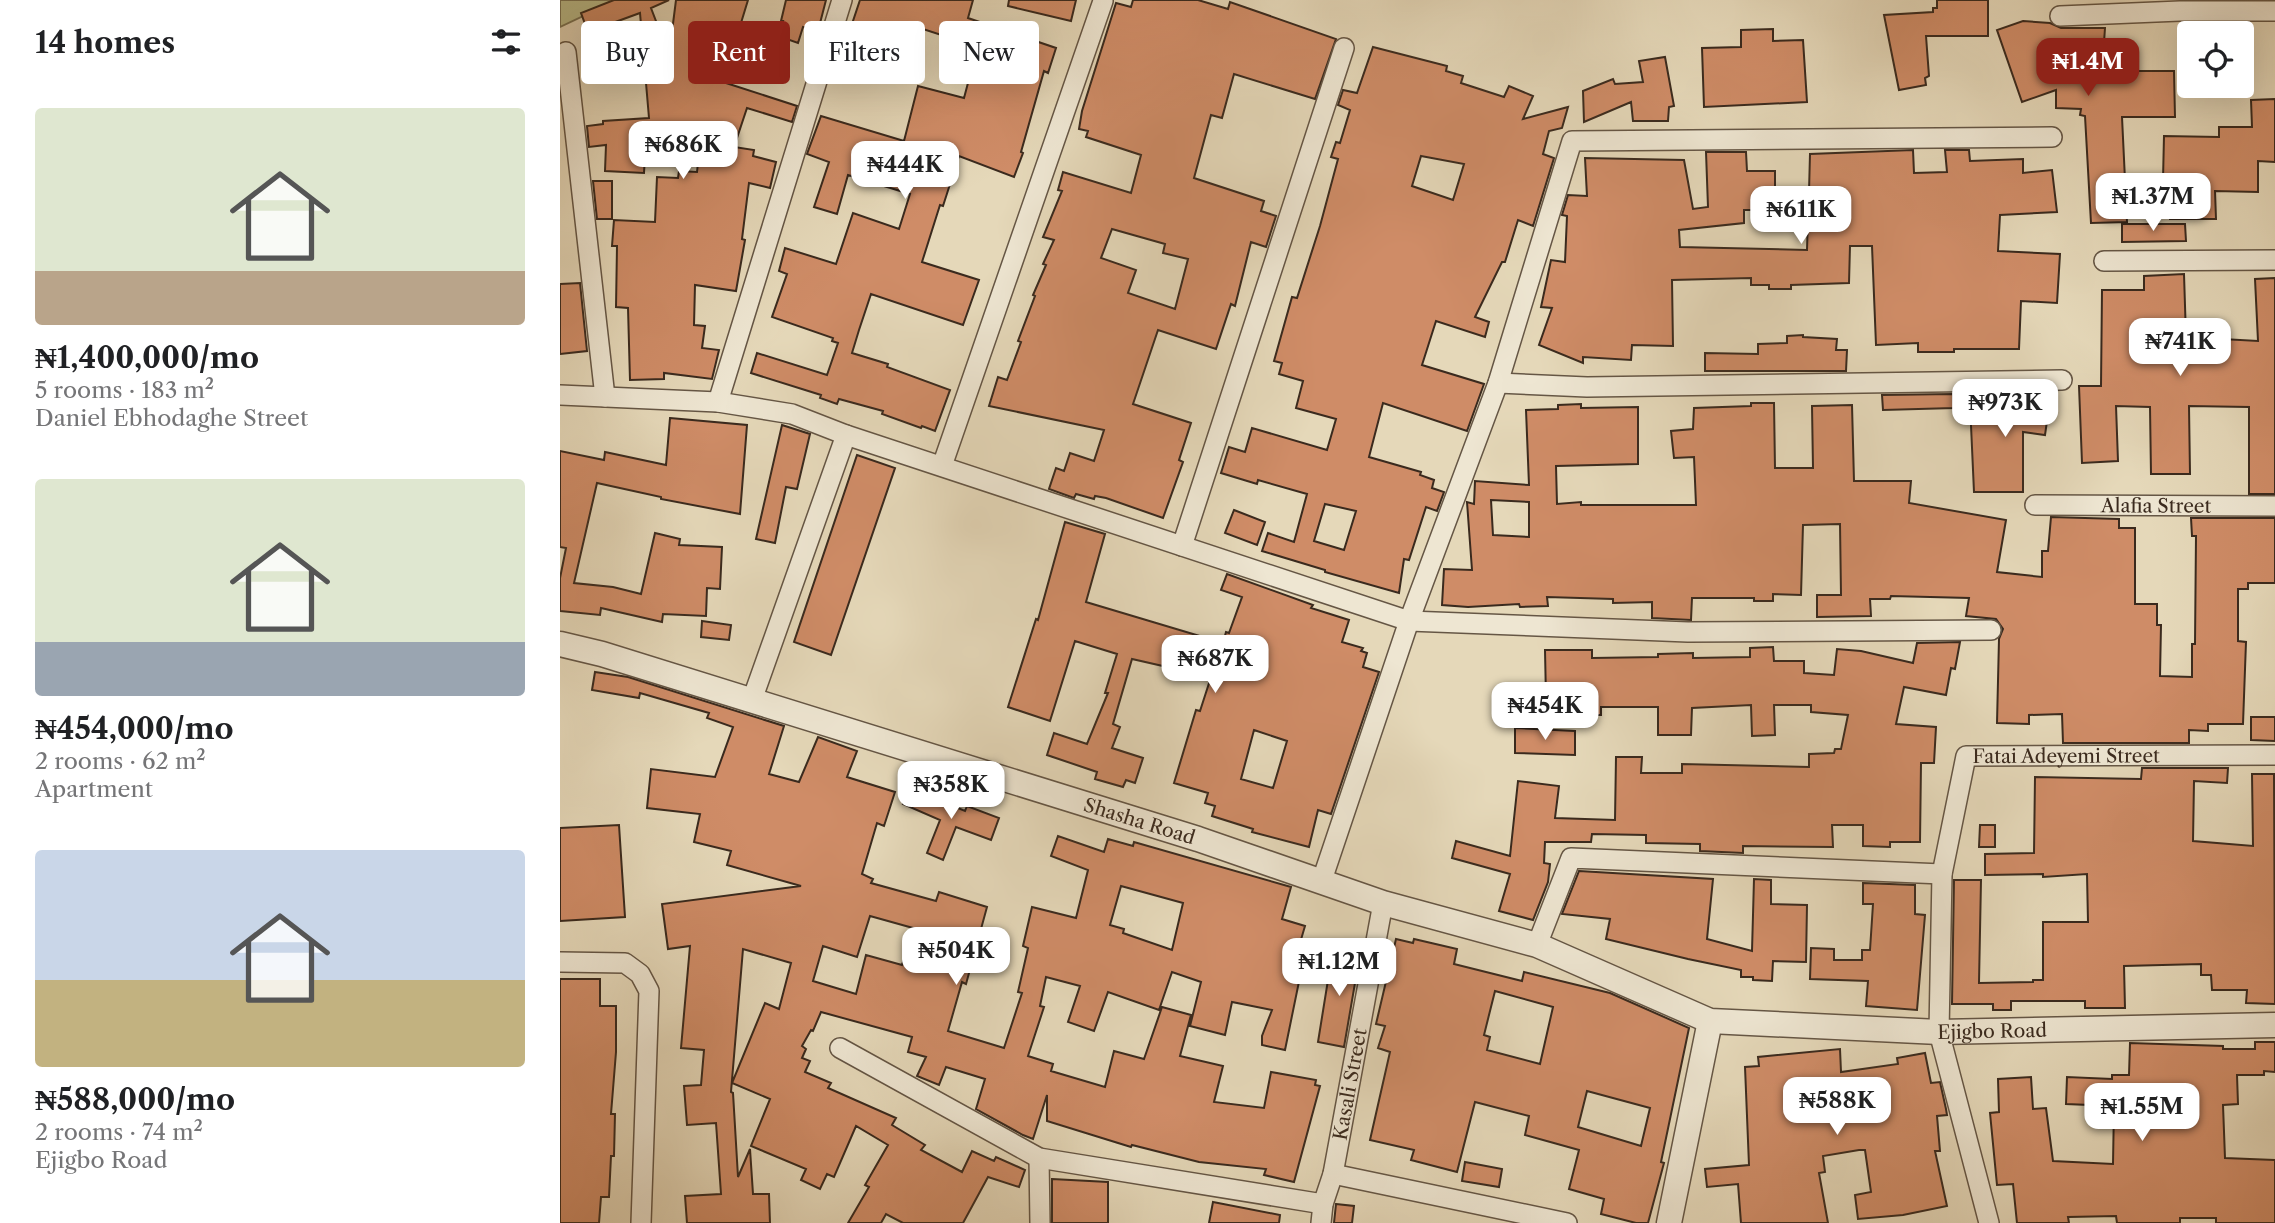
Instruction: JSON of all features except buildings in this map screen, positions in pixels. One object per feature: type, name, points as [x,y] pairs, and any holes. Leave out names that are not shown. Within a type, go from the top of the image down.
[{"type":"street","points":[[718,401],[842,0]]},
{"type":"street","points":[[942,467],[1103,1]]},
{"type":"street","points":[[2060,16],[2179,11],[2275,11]]},
{"type":"street","points":[[1182,546],[1344,48]]},
{"type":"street","points":[[566,52],[606,397]]},
{"type":"street","points":[[1322,880],[1409,621],[1498,383],[1572,141],[2052,137]]},
{"type":"street","points":[[2104,261],[2275,260]]},
{"type":"street","points":[[1498,383],[1587,387],[2062,380]]},
{"type":"street","points":[[560,395],[718,401],[792,414],[846,435],[1409,621],[1688,632],[1991,630]]},
{"type":"street","points":[[752,700],[846,435]]},
{"type":"street","name":"Alafia Street","points":[[2035,505],[2275,506]]},
{"type":"street","name":"Shasha Road","points":[[560,645],[602,654],[1188,836],[1383,902],[1537,945],[1710,1021]]},
{"type":"street","name":"Fatai Adeyemi Street","points":[[1989,1223],[1940,1032],[1942,874],[1966,756],[2275,755]]},
{"type":"street","points":[[1537,945],[1571,858],[1942,874]]},
{"type":"street","name":"Kasali Street","points":[[1322,1214],[1334,1174],[1383,902]]},
{"type":"street","points":[[560,962],[625,963],[640,974],[649,992],[641,1223]]},
{"type":"street","points":[[1669,1223],[1710,1021]]},
{"type":"street","name":"Ejigbo Road","points":[[1710,1021],[1940,1032],[2275,1025]]},
{"type":"street","points":[[840,1048],[1038,1158],[1322,1214]]},
{"type":"street","points":[[1038,1158],[1040,1223]]},
{"type":"street","points":[[1334,1174],[1567,1223]]},
{"type":"green space","points":[[560,0],[617,0],[560,27]]}]
